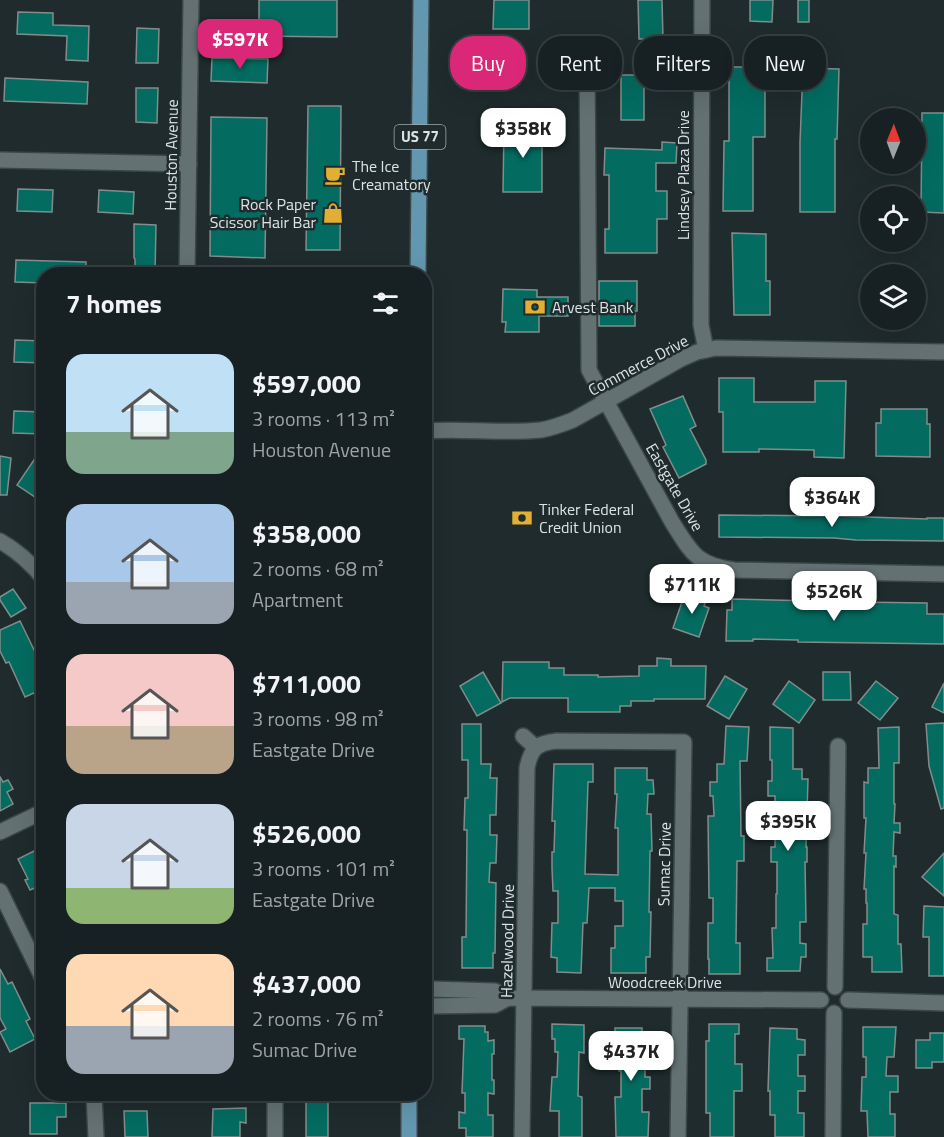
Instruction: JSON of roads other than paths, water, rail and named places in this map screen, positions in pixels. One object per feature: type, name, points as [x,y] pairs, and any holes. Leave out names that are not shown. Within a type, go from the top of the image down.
[{"type":"main road","name":"US 77","points":[[418,267],[421,0]]},
{"type":"main road","points":[[409,1101],[409,1137]]},
{"type":"street","name":"Houston Avenue","points":[[187,267],[191,0]]},
{"type":"street","name":"Lindsey Plaza Drive","points":[[702,0],[700,303],[701,326],[706,350]]},
{"type":"street","points":[[587,90],[589,370],[607,402]]},
{"type":"street","points":[[0,160],[189,164]]},
{"type":"street","name":"Commerce Drive","points":[[432,431],[543,429],[573,420],[681,360],[697,352],[716,348],[944,352]]},
{"type":"street","name":"Eastgate Drive","points":[[607,402],[672,522],[694,554],[704,562],[714,567],[734,570],[944,574]]},
{"type":"street","points":[[0,540],[20,553],[36,569]]},
{"type":"street","points":[[523,736],[535,747]]},
{"type":"street","name":"Sumac Drive","points":[[535,747],[546,742],[557,741],[684,742],[678,1137]]},
{"type":"street","points":[[835,987],[838,746]]},
{"type":"street","name":"Hazelwood Drive","points":[[522,1137],[527,768],[535,747]]},
{"type":"street","points":[[0,832],[36,815]]},
{"type":"street","points":[[0,891],[36,965]]},
{"type":"street","points":[[835,987],[845,992],[848,1000],[843,1010],[834,1013],[825,1009],[821,1000],[826,990],[835,987]]},
{"type":"street","name":"Woodcreek Drive","points":[[432,989],[495,991],[508,998],[821,1000]]},
{"type":"street","name":"Woodcreek Drive","points":[[432,1006],[495,1005],[508,998]]},
{"type":"street","points":[[848,1000],[944,1003]]},
{"type":"street","points":[[833,1137],[834,1013]]},
{"type":"street","points":[[94,1101],[96,1137]]},
{"type":"street","points":[[275,1101],[275,1137]]},
{"type":"place","name":"The Ice Creamatory","points":[[335,175]]},
{"type":"place","name":"Rock Paper Scissor Hair Bar","points":[[333,213]]},
{"type":"place","name":"Arvest Bank","points":[[535,307]]},
{"type":"place","name":"Tinker Federal Credit Union","points":[[522,518]]}]
